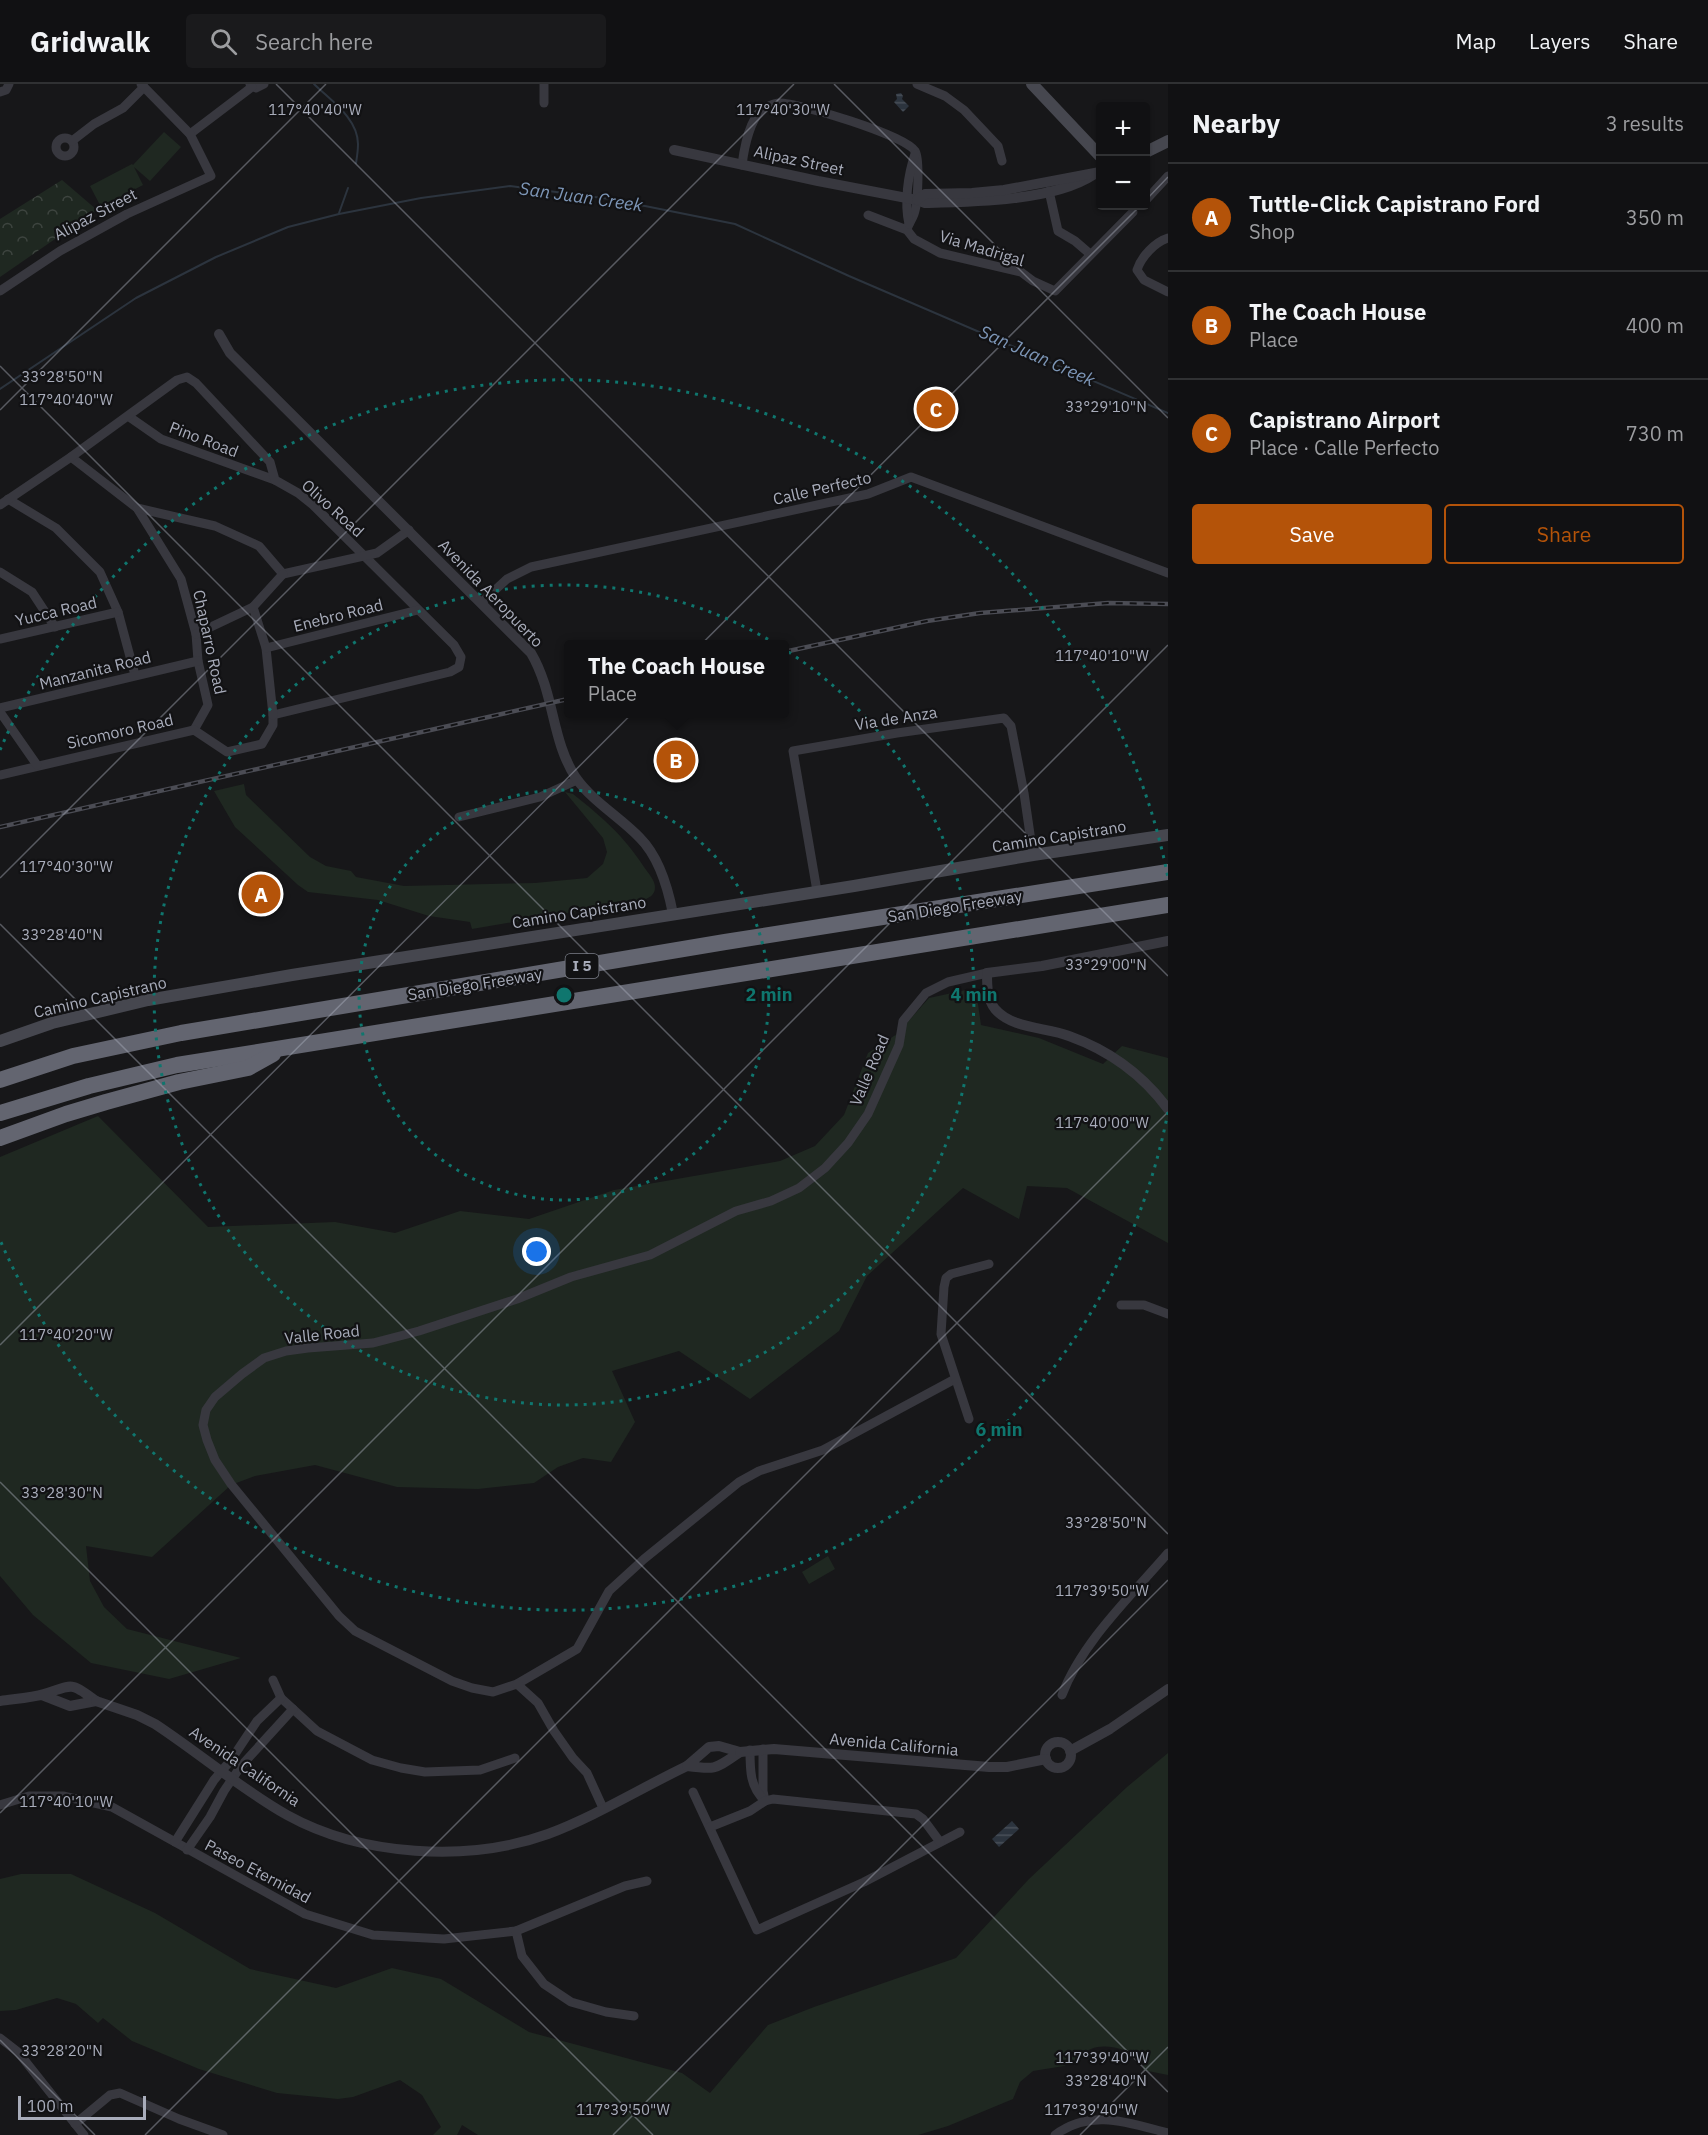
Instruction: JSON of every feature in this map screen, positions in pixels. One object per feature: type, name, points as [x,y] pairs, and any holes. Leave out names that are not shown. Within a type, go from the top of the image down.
[{"type":"highway","name":"San Diego Freeway","points":[[0,1080],[73,1056],[181,1033],[736,940],[1168,872]]},
{"type":"highway","name":"San Diego Freeway","points":[[0,1113],[37,1100],[177,1065],[1168,905]]},
{"type":"highway","points":[[0,1138],[96,1105],[179,1082],[248,1068],[282,1049]]},
{"type":"main road","points":[[1032,84],[1096,151]]},
{"type":"main road","points":[[1150,150],[1168,141]]},
{"type":"main road","name":"Camino Capistrano","points":[[0,1041],[52,1023],[148,1000],[893,880],[1033,855],[1168,835]]},
{"type":"street","points":[[0,92],[6,90],[9,84]]},
{"type":"street","points":[[72,141],[94,124],[123,108],[143,86],[190,134],[251,85],[259,87],[264,84]]},
{"type":"street","points":[[544,84],[544,102]]},
{"type":"street","points":[[917,84],[945,96],[964,110],[998,146],[1002,161]]},
{"type":"street","points":[[742,165],[744,147],[753,122],[763,108],[778,103],[825,113],[886,133],[907,143],[915,152],[919,172],[912,199],[914,214],[908,227]]},
{"type":"street","name":"Alipaz Street","points":[[0,291],[60,251],[127,214],[211,176],[190,134]]},
{"type":"street","name":"Alipaz Street","points":[[674,150],[925,203],[982,202],[1049,191],[1081,182],[1096,174]]},
{"type":"street","name":"Alipaz Street","points":[[912,199],[925,194],[1004,190],[1096,173]]},
{"type":"street","points":[[1150,196],[1168,176]]},
{"type":"street","points":[[1049,191],[1058,231],[1075,241],[1090,255]]},
{"type":"street","name":"Via Madrigal","points":[[868,215],[908,227],[914,239],[940,253],[1020,272],[1055,291],[1136,210]]},
{"type":"street","points":[[1168,238],[1160,241],[1142,259],[1137,270],[1144,280],[1168,292]]},
{"type":"street","name":"Avenida Aeropuerto","points":[[219,334],[230,353],[531,653],[540,669],[551,703],[560,745],[578,780],[642,840],[669,892],[673,914]]},
{"type":"street","points":[[135,675],[118,612],[100,572],[56,528],[4,502],[71,457],[177,380],[187,377],[196,383],[270,462],[275,480]]},
{"type":"street","name":"Pino Road","points":[[128,416],[161,439],[275,480]]},
{"type":"street","name":"Chaparro Road","points":[[71,457],[136,508],[181,579],[196,634],[198,661],[208,705],[194,730]]},
{"type":"street","name":"Calle Perfecto","points":[[481,603],[507,579],[531,567],[868,494],[911,477],[1168,573]]},
{"type":"street","name":"Olivo Road","points":[[273,715],[450,672],[459,667],[461,657],[454,645],[313,505],[275,480]]},
{"type":"street","points":[[136,508],[215,526],[259,546],[283,574]]},
{"type":"street","points":[[196,634],[253,607],[283,574],[377,553],[409,530]]},
{"type":"street","points":[[0,572],[32,592],[55,627]]},
{"type":"street","points":[[253,607],[266,648],[273,715]]},
{"type":"street","name":"Enebro Road","points":[[266,648],[418,610]]},
{"type":"street","name":"Yucca Road","points":[[0,639],[118,612]]},
{"type":"street","name":"Manzanita Road","points":[[0,710],[198,661]]},
{"type":"street","points":[[0,710],[37,765]]},
{"type":"street","name":"Sicomoro Road","points":[[0,775],[194,730],[227,752],[262,744],[273,725],[273,715]]},
{"type":"street","name":"Via de Anza","points":[[817,891],[793,751],[875,736],[1004,718],[1011,726],[1033,855]]},
{"type":"street","points":[[459,817],[540,797],[578,780]]},
{"type":"street","name":"Valle Road","points":[[955,1379],[823,1450],[759,1471],[740,1482],[644,1560],[609,1592],[576,1649],[517,1684],[493,1692],[462,1685],[377,1644],[347,1624],[259,1519],[215,1460],[203,1425],[206,1410],[215,1397],[264,1358],[297,1350],[373,1343],[419,1331],[517,1299],[571,1277],[650,1256],[736,1211],[771,1201],[799,1188],[825,1168],[848,1143],[868,1114],[899,1046],[903,1021],[926,993],[948,982],[987,973],[1042,966],[1168,941]]},
{"type":"street","points":[[987,973],[989,998],[996,1010],[1016,1022],[1066,1035],[1092,1045],[1126,1066],[1154,1090],[1168,1109]]},
{"type":"street","points":[[969,1419],[941,1334],[946,1278],[962,1270],[989,1264]]},
{"type":"street","points":[[1121,1305],[1144,1305],[1168,1314]]},
{"type":"street","points":[[1062,1695],[1070,1675],[1096,1638],[1168,1553]]},
{"type":"street","points":[[273,1680],[281,1698],[317,1731],[372,1760],[425,1772],[480,1770],[515,1758]]},
{"type":"street","points":[[517,1684],[538,1703],[554,1731],[587,1773],[603,1808]]},
{"type":"street","name":"Avenida California","points":[[0,1701],[42,1695],[57,1688],[72,1686],[82,1690],[96,1701],[120,1708],[155,1724],[286,1814],[312,1827],[349,1840],[409,1851],[459,1851],[520,1841],[569,1825],[687,1766],[709,1747],[718,1746],[745,1751],[764,1749],[989,1767],[1024,1764],[1046,1759]]},
{"type":"street","name":"Avenida California","points":[[1070,1751],[1110,1729],[1168,1689]]},
{"type":"street","name":"Avenida California","points":[[42,1695],[70,1706],[96,1701]]},
{"type":"street","points":[[175,1842],[214,1780],[257,1721],[281,1698]]},
{"type":"street","points":[[188,1850],[233,1778],[248,1758],[293,1709]]},
{"type":"street","points":[[257,1721],[271,1733]]},
{"type":"street","name":"Avenida California","points":[[1057,1743],[1067,1746],[1070,1751],[1071,1758],[1068,1764],[1062,1767],[1056,1768],[1050,1765],[1046,1759],[1047,1748],[1057,1743]]},
{"type":"street","points":[[764,1749],[763,1791],[765,1801]]},
{"type":"street","points":[[745,1751],[753,1784],[757,1793],[765,1801]]},
{"type":"street","name":"Avenida California","points":[[687,1766],[714,1769],[745,1751]]},
{"type":"street","points":[[693,1792],[757,1930],[864,1882],[960,1832]]},
{"type":"street","name":"Paseo Eternidad","points":[[0,1805],[29,1796],[63,1796],[112,1807],[304,1914],[373,1935],[444,1939],[516,1931],[625,1886],[647,1881]]},
{"type":"street","points":[[710,1827],[773,1799],[916,1814],[923,1819],[940,1842]]},
{"type":"street","points":[[191,1817],[203,1825]]},
{"type":"street","points":[[516,1931],[522,1956],[544,1984],[571,2002],[606,2012],[634,2016]]},
{"type":"street","points":[[0,2038],[18,2052],[84,2135]]},
{"type":"street","points":[[75,2124],[110,2095],[120,2093],[223,2135]]},
{"type":"street","points":[[1055,2135],[1078,2122],[1095,2119],[1111,2119],[1168,2133]]},
{"type":"green space","points":[[164,132],[181,147],[150,181],[134,167],[143,185],[101,207],[90,186],[133,165]]},
{"type":"green space","points":[[62,180],[97,210],[0,277],[0,219]]},
{"type":"green space","points":[[244,784],[246,795],[310,857],[326,866],[351,871],[356,877],[404,886],[535,883],[587,878],[603,864],[607,852],[603,838],[565,792],[573,794],[603,819],[629,846],[653,879],[655,890],[644,900],[472,929],[470,922],[429,916],[378,900],[308,892],[235,827],[214,791]]},
{"type":"green space","points":[[966,990],[977,997],[981,1025],[1039,1038],[1103,1064],[1122,1046],[1168,1058],[1168,1243],[1067,1188],[1027,1186],[1019,1219],[963,1188],[867,1276],[839,1331],[750,1399],[679,1351],[612,1371],[635,1422],[611,1462],[583,1458],[558,1467],[534,1483],[478,1489],[397,1487],[315,1465],[255,1476],[231,1485],[152,1557],[86,1546],[90,1581],[104,1607],[127,1629],[241,1658],[169,1679],[91,1663],[33,1615],[0,1576],[0,1157],[98,1116],[208,1227],[335,1222],[395,1233],[460,1211],[529,1219],[614,1190],[780,1161],[815,1146],[844,1115],[868,1053],[897,1034],[929,998]]},
{"type":"green space","points":[[828,1556],[835,1569],[809,1584],[802,1572]]},
{"type":"green space","points":[[1168,1753],[1168,2075],[1143,2070],[1144,2057],[1118,2048],[1098,2047],[1078,2054],[1075,2061],[1064,2066],[1033,2071],[1020,2082],[1013,2099],[948,2126],[918,2135],[478,2135],[462,2125],[457,2135],[433,2135],[441,2127],[422,2095],[400,2080],[353,2097],[338,2099],[277,2093],[199,2069],[132,2041],[103,2018],[98,2023],[76,2004],[57,1998],[16,2010],[0,2011],[0,1879],[21,1874],[71,1874],[155,1913],[250,1969],[336,1988],[392,1968],[441,1979],[529,2032],[682,2073],[710,2093],[768,2025],[956,1958],[1029,1879],[1127,1787]]},
{"type":"shaded area","points":[[901,93],[902,99],[909,106],[903,112],[894,102],[897,99],[896,94]]},
{"type":"shaded area","points":[[1012,1821],[1019,1829],[999,1847],[992,1839]]},
{"type":"waterway","points":[[314,84],[342,110],[353,126],[358,144],[356,163]]},
{"type":"waterway","name":"San Juan Creek","points":[[0,389],[136,298],[216,257],[288,227],[339,214],[421,198],[510,186],[610,199],[735,224],[849,276],[1168,413]]},
{"type":"waterway","points":[[339,213],[348,188]]},
{"type":"railway","points":[[789,651],[927,621],[980,613],[1108,603],[1168,604]]},
{"type":"railway","points":[[0,827],[564,700]]},
{"type":"place","name":"Capistrano Airport","points":[[936,409]]},
{"type":"place","name":"The Coach House","points":[[676,760]]},
{"type":"place","name":"Tuttle-Click Capistrano Ford","points":[[261,894]]}]
